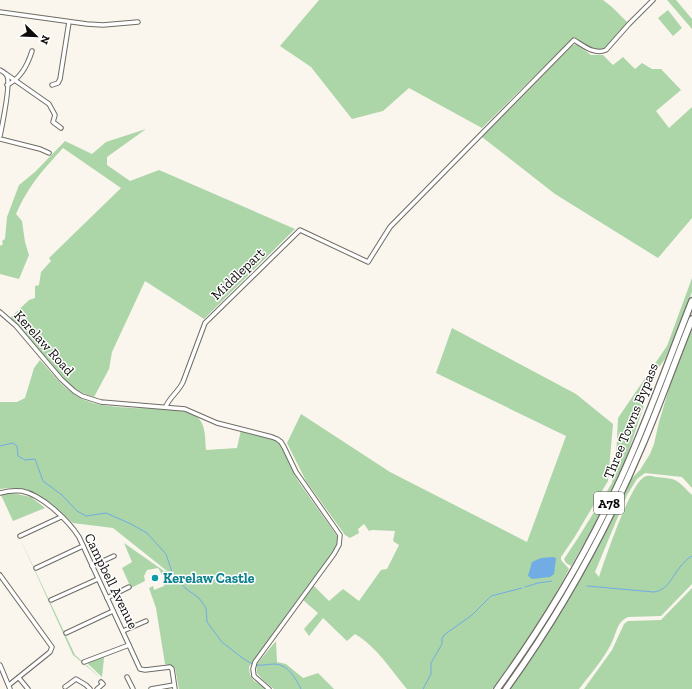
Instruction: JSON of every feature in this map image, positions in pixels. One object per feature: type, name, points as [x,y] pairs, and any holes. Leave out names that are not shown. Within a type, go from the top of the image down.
[{"type":"highway","name":"Three Towns Bypass","points":[[497,689],[564,588],[600,522],[637,442],[692,301]]},
{"type":"highway","name":"Three Towns Bypass","points":[[506,689],[570,591],[606,524],[643,445],[692,319]]},
{"type":"street","name":"Middlepart","points":[[166,406],[169,399],[180,388],[183,382],[205,322],[300,230],[368,262],[390,227],[574,40],[592,50],[602,52],[606,50],[653,0]]},
{"type":"street","points":[[0,12],[68,22],[103,24],[138,22]]},
{"type":"street","points":[[52,85],[58,83],[60,79],[68,22]]},
{"type":"street","points":[[7,85],[15,80],[27,64],[32,51]]},
{"type":"street","points":[[0,70],[49,104],[55,115],[53,122],[61,128]]},
{"type":"street","points":[[6,74],[8,78],[6,102],[0,138],[49,153]]},
{"type":"street","name":"Kerelaw Road","points":[[0,312],[16,326],[54,373],[78,394],[101,402],[124,405],[166,406],[190,410],[217,423],[272,437],[281,442],[296,472],[340,535],[339,545],[334,554],[255,662],[253,672],[256,679],[269,689]]},
{"type":"street","name":"Campbell Avenue","points":[[0,493],[14,491],[27,493],[39,499],[61,517],[76,533],[141,670],[167,667],[172,669],[175,687]]},
{"type":"street","points":[[20,536],[61,517]]},
{"type":"street","points":[[36,568],[83,546]]},
{"type":"street","points":[[92,566],[114,556]]},
{"type":"street","points":[[0,575],[52,647],[50,652],[9,687],[0,665]]},
{"type":"street","points":[[51,600],[98,579]]},
{"type":"street","points":[[107,598],[129,587]]},
{"type":"street","points":[[66,633],[113,611]]},
{"type":"street","points":[[123,631],[146,621]]},
{"type":"street","points":[[84,662],[129,645]]},
{"type":"street","points":[[127,677],[133,689]]},
{"type":"street","points":[[19,678],[28,689]]},
{"type":"street","points":[[65,687],[76,679],[90,689]]},
{"type":"street","points":[[97,689],[103,684],[101,682]]},
{"type":"street","points":[[151,689],[175,687]]},
{"type":"green space","points":[[319,0],[603,0],[628,23],[610,44],[601,49],[597,50],[591,48],[574,37],[482,128],[409,88],[383,111],[352,119],[311,67],[280,46]]},
{"type":"green space","points":[[667,0],[676,0],[692,19],[692,29]]},
{"type":"green space","points":[[668,10],[682,28],[673,36],[658,18]]},
{"type":"green space","points":[[576,44],[591,55],[603,55],[613,65],[623,57],[635,69],[642,63],[652,69],[661,69],[681,90],[656,111],[669,128],[692,107],[692,218],[658,258],[555,194],[482,137],[572,46]]},
{"type":"green space","points":[[146,129],[107,157],[107,165],[130,181],[159,170],[295,229],[204,319],[145,281],[112,352],[109,369],[94,397],[79,391],[60,377],[27,336],[10,318],[29,300],[35,298],[35,286],[39,285],[41,272],[51,261],[49,258],[121,188],[63,148],[36,179],[16,214],[22,221],[25,242],[29,255],[19,279],[0,274],[0,246],[3,244],[2,241],[5,239],[7,217],[19,185],[35,172],[65,141],[92,154],[106,142]]},
{"type":"green space","points":[[692,278],[692,292],[665,359],[656,371],[644,396],[643,408],[626,459],[590,533],[571,566],[566,563],[564,559],[612,483],[616,459],[618,418],[667,346]]},
{"type":"green space","points":[[452,328],[576,394],[613,424],[608,481],[561,557],[561,560],[569,569],[561,585],[533,631],[492,689],[407,689],[377,652],[355,634],[347,641],[323,618],[309,636],[304,629],[318,613],[303,600],[313,585],[329,601],[343,589],[359,601],[381,570],[387,569],[399,545],[393,541],[395,531],[369,531],[364,524],[358,529],[359,533],[350,538],[345,535],[306,481],[287,443],[301,414],[390,472],[527,542],[566,436],[436,373]]},
{"type":"green space","points":[[692,329],[692,488],[682,477],[645,473],[637,479],[627,495],[595,572],[599,577],[618,523],[638,483],[647,476],[669,478],[683,486],[692,495],[692,584],[661,616],[628,617],[622,621],[618,626],[606,653],[579,689],[510,689],[545,639],[561,613],[591,560],[631,479],[640,470],[650,454],[671,382]]},
{"type":"green space","points":[[40,360],[64,386],[82,399],[101,405],[114,407],[169,409],[188,412],[202,423],[205,435],[206,450],[237,448],[241,430],[271,438],[281,445],[298,481],[337,536],[337,544],[332,554],[249,667],[252,678],[266,689],[179,689],[175,668],[165,664],[156,608],[149,588],[153,586],[154,590],[164,586],[163,576],[158,568],[147,570],[144,576],[145,581],[131,588],[122,568],[132,562],[124,543],[164,571],[167,571],[113,528],[73,523],[53,505],[35,493],[25,489],[0,489],[0,402],[17,402],[25,398],[34,368]]},
{"type":"green space","points":[[12,493],[31,497],[45,508],[13,521],[1,495]]},
{"type":"green space","points":[[19,536],[75,655],[103,680],[73,655]]},
{"type":"green space","points":[[692,588],[692,689],[584,689],[612,650],[624,624],[628,621],[661,620]]},
{"type":"green space","points":[[276,641],[277,662],[286,664],[303,678],[318,673],[334,689],[274,689],[257,673],[256,665]]},
{"type":"green space","points":[[104,658],[102,677],[87,663]]},
{"type":"water","points":[[541,558],[556,558],[554,574],[550,577],[532,579],[528,576],[532,562]]},
{"type":"waterway","points":[[0,446],[13,443],[17,446],[18,456],[25,460],[35,459],[43,481],[62,495],[77,511],[86,516],[106,513],[147,533],[166,554],[172,572],[185,588],[199,598],[206,608],[207,622],[222,642],[252,664]]},
{"type":"waterway","points":[[587,586],[654,592],[659,591],[666,586],[681,565],[692,556]]},
{"type":"waterway","points":[[525,587],[552,581]]},
{"type":"waterway","points":[[423,689],[431,674],[431,663],[442,644],[444,635],[472,615],[491,596],[522,588]]},
{"type":"waterway","points":[[256,665],[275,664],[288,669],[301,689]]},
{"type":"place","name":"Kerelaw Castle","points":[[155,578]]}]
